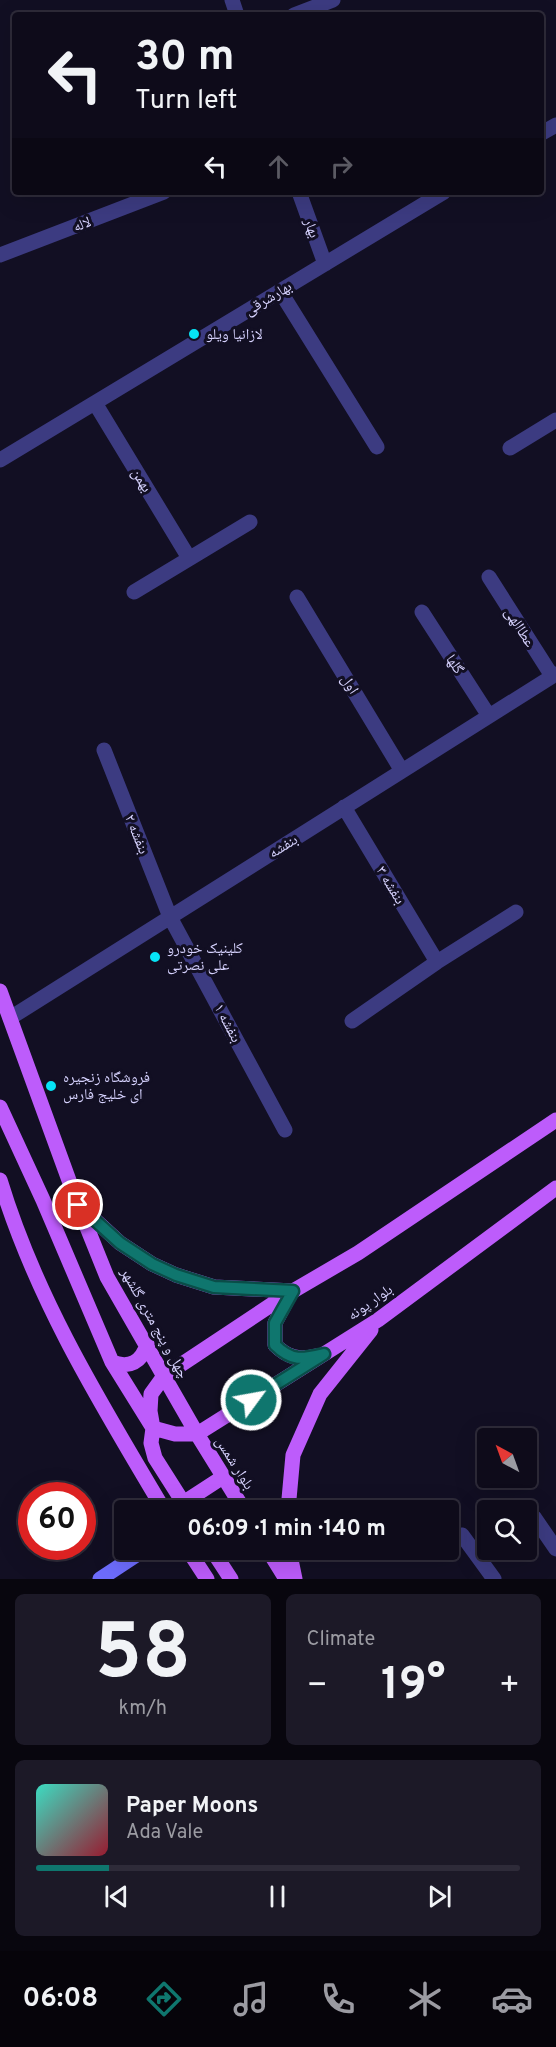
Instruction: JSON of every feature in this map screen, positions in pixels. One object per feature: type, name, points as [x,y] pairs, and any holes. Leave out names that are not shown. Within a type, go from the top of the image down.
[{"type":"main road","name":"چهل و پنج متری گلشهر","points":[[0,991],[78,1205],[107,1276],[197,1434]]},
{"type":"main road","points":[[0,1107],[43,1200],[112,1362],[153,1428],[175,1434],[197,1434]]},
{"type":"main road","points":[[181,1500],[155,1458],[151,1443],[153,1428],[150,1411],[151,1394],[164,1376],[293,1291],[358,1253],[556,1120]]},
{"type":"main road","points":[[0,1180],[10,1213],[45,1298],[83,1373],[158,1500]]},
{"type":"main road","name":"بلوار پونه","points":[[197,1434],[378,1320],[556,1188]]},
{"type":"main road","points":[[78,1205],[120,1243],[152,1264],[176,1275],[214,1287],[293,1291]]},
{"type":"main road","points":[[293,1291],[275,1323],[275,1345],[285,1355],[301,1359],[324,1354]]},
{"type":"main road","points":[[289,1500],[293,1455],[321,1394],[378,1320]]},
{"type":"main road","points":[[112,1362],[121,1366],[138,1361],[145,1353],[147,1344]]},
{"type":"main road","name":"بلوار شمس","points":[[197,1434],[238,1500]]},
{"type":"main road","points":[[194,1500],[223,1477]]},
{"type":"main road","points":[[195,1560],[207,1579]]},
{"type":"main road","points":[[219,1560],[231,1579]]},
{"type":"main road","points":[[274,1560],[286,1579]]},
{"type":"main road","points":[[291,1560],[295,1579]]},
{"type":"street","points":[[302,12],[333,0]]},
{"type":"street","name":"لاله","points":[[0,255],[156,195]]},
{"type":"street","name":"بهار","points":[[300,195],[325,264]]},
{"type":"street","name":"بهارشرقی","points":[[0,460],[439,195]]},
{"type":"street","points":[[280,291],[376,447]]},
{"type":"street","name":"بهمن","points":[[95,403],[189,558]]},
{"type":"street","points":[[510,448],[556,420]]},
{"type":"street","points":[[134,592],[250,522]]},
{"type":"street","name":"عطاالهی","points":[[489,577],[554,675]]},
{"type":"street","name":"اول","points":[[297,597],[402,771]]},
{"type":"street","name":"گلها","points":[[422,612],[489,716]]},
{"type":"street","name":"بنفشه","points":[[10,1018],[554,675]]},
{"type":"street","name":"بنفشه ۲","points":[[104,750],[170,917]]},
{"type":"street","name":"بنفشه ۳","points":[[344,807],[437,962]]},
{"type":"street","points":[[352,1021],[437,962],[516,912]]},
{"type":"street","name":"بنفشه ۱","points":[[170,917],[285,1130]]},
{"type":"street","points":[[537,1521],[556,1549]]},
{"type":"street","points":[[462,1535],[494,1579]]},
{"type":"street","points":[[100,1579],[129,1560]]},
{"type":"place","name":"لازانیا ویلو","points":[[194,334]]},
{"type":"place","name":"کلینیک خودرو علی نصرتی","points":[[155,957]]},
{"type":"place","name":"فروشگاه زنجیره ای خلیج فارس","points":[[51,1086]]},
{"type":"route","points":[[78,1205],[120,1243],[152,1264],[176,1275],[214,1287],[293,1291],[275,1323],[275,1345],[285,1355],[301,1359],[324,1354],[251,1400]]}]
